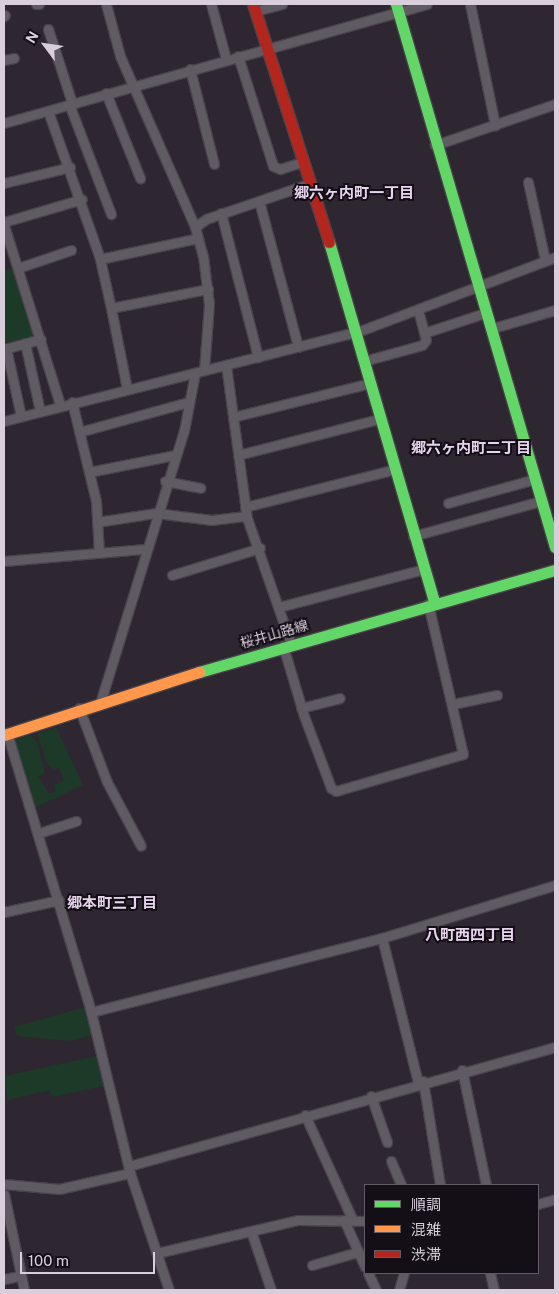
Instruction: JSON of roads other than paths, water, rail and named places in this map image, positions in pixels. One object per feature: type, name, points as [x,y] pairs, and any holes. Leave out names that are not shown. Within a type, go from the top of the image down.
[{"type":"street","points":[[106,4],[132,85],[195,227],[198,238],[208,289],[204,370]]},
{"type":"street","points":[[211,4],[226,59]]},
{"type":"street","points":[[226,365],[246,511],[279,607],[301,708],[331,788],[336,791],[463,754],[424,569],[392,470],[357,332],[301,162],[255,7],[282,4]]},
{"type":"street","points":[[4,124],[398,8],[427,4]]},
{"type":"street","points":[[470,4],[495,125]]},
{"type":"street","points":[[398,8],[435,145],[555,547]]},
{"type":"street","points":[[48,29],[71,104],[111,214]]},
{"type":"street","points":[[238,56],[273,166],[280,169],[301,162]]},
{"type":"street","points":[[4,60],[14,58]]},
{"type":"street","points":[[190,69],[214,164]]},
{"type":"street","points":[[106,93],[140,178]]},
{"type":"street","points":[[435,145],[555,104]]},
{"type":"street","points":[[48,111],[82,199],[100,259],[127,389]]},
{"type":"street","points":[[4,184],[70,167]]},
{"type":"street","points":[[528,182],[545,260]]},
{"type":"street","points":[[195,227],[221,213],[308,184]]},
{"type":"street","points":[[60,405],[41,339],[4,229],[82,199]]},
{"type":"street","points":[[259,201],[298,347]]},
{"type":"street","points":[[221,213],[258,357]]},
{"type":"street","points":[[100,259],[198,238]]},
{"type":"street","points":[[18,268],[71,250]]},
{"type":"street","points":[[4,421],[60,405],[357,332],[555,257]]},
{"type":"street","points":[[111,308],[208,289]]},
{"type":"street","points":[[364,360],[422,345],[424,333],[418,310]]},
{"type":"street","points":[[490,329],[555,310]]},
{"type":"street","points":[[424,333],[485,313]]},
{"type":"street","points":[[21,416],[5,348],[41,339]]},
{"type":"street","points":[[25,343],[40,411]]},
{"type":"street","points":[[101,700],[165,481],[175,454],[195,373]]},
{"type":"street","points":[[233,416],[370,382]]},
{"type":"street","points":[[72,402],[89,472],[97,522],[99,553]]},
{"type":"street","points":[[79,432],[189,402]]},
{"type":"street","points":[[238,455],[379,420]]},
{"type":"street","points":[[89,472],[175,454]]},
{"type":"street","points":[[97,522],[156,513],[212,520],[392,470]]},
{"type":"street","points":[[448,503],[535,478]]},
{"type":"street","points":[[165,481],[200,488]]},
{"type":"street","points":[[413,536],[541,500]]},
{"type":"street","points":[[172,575],[260,548]]},
{"type":"street","points":[[4,561],[145,549]]},
{"type":"street","points":[[279,607],[424,569]]},
{"type":"street","name":"桜井山路線","points":[[5,730],[431,603],[555,570]]},
{"type":"street","points":[[453,704],[497,696]]},
{"type":"street","points":[[301,708],[340,698]]},
{"type":"street","points":[[79,708],[107,782],[141,846]]},
{"type":"street","points":[[5,730],[59,900],[91,1012],[130,1170],[169,1290]]},
{"type":"street","points":[[39,833],[76,821]]},
{"type":"street","points":[[91,1012],[382,938],[555,886]]},
{"type":"street","points":[[4,912],[59,900]]},
{"type":"street","points":[[382,938],[421,1082],[440,1184]]},
{"type":"street","points":[[4,1184],[59,1189],[130,1170],[371,1096],[462,1070],[555,1047]]},
{"type":"street","points":[[462,1070],[486,1184]]},
{"type":"street","points":[[371,1096],[387,1142]]},
{"type":"street","points":[[305,1115],[364,1265]]},
{"type":"street","points":[[391,1161],[401,1184]]},
{"type":"street","points":[[4,1194],[24,1290]]},
{"type":"street","points":[[539,1204],[555,1199]]},
{"type":"street","points":[[157,1253],[298,1220],[364,1221]]},
{"type":"street","points":[[251,1231],[271,1290]]},
{"type":"street","points":[[312,1266],[358,1252]]},
{"type":"street","points":[[368,1274],[376,1290]]},
{"type":"street","points":[[399,1290],[404,1274]]},
{"type":"street","points":[[490,1274],[494,1290]]},
{"type":"street","points":[[4,1278],[20,1276]]},
{"type":"district","name":"郷六ヶ内町一丁目","points":[[354,193]]},
{"type":"district","name":"郷六ヶ内町二丁目","points":[[471,448]]},
{"type":"district","name":"郷本町三丁目","points":[[112,903]]},
{"type":"district","name":"八町西四丁目","points":[[470,935]]}]
